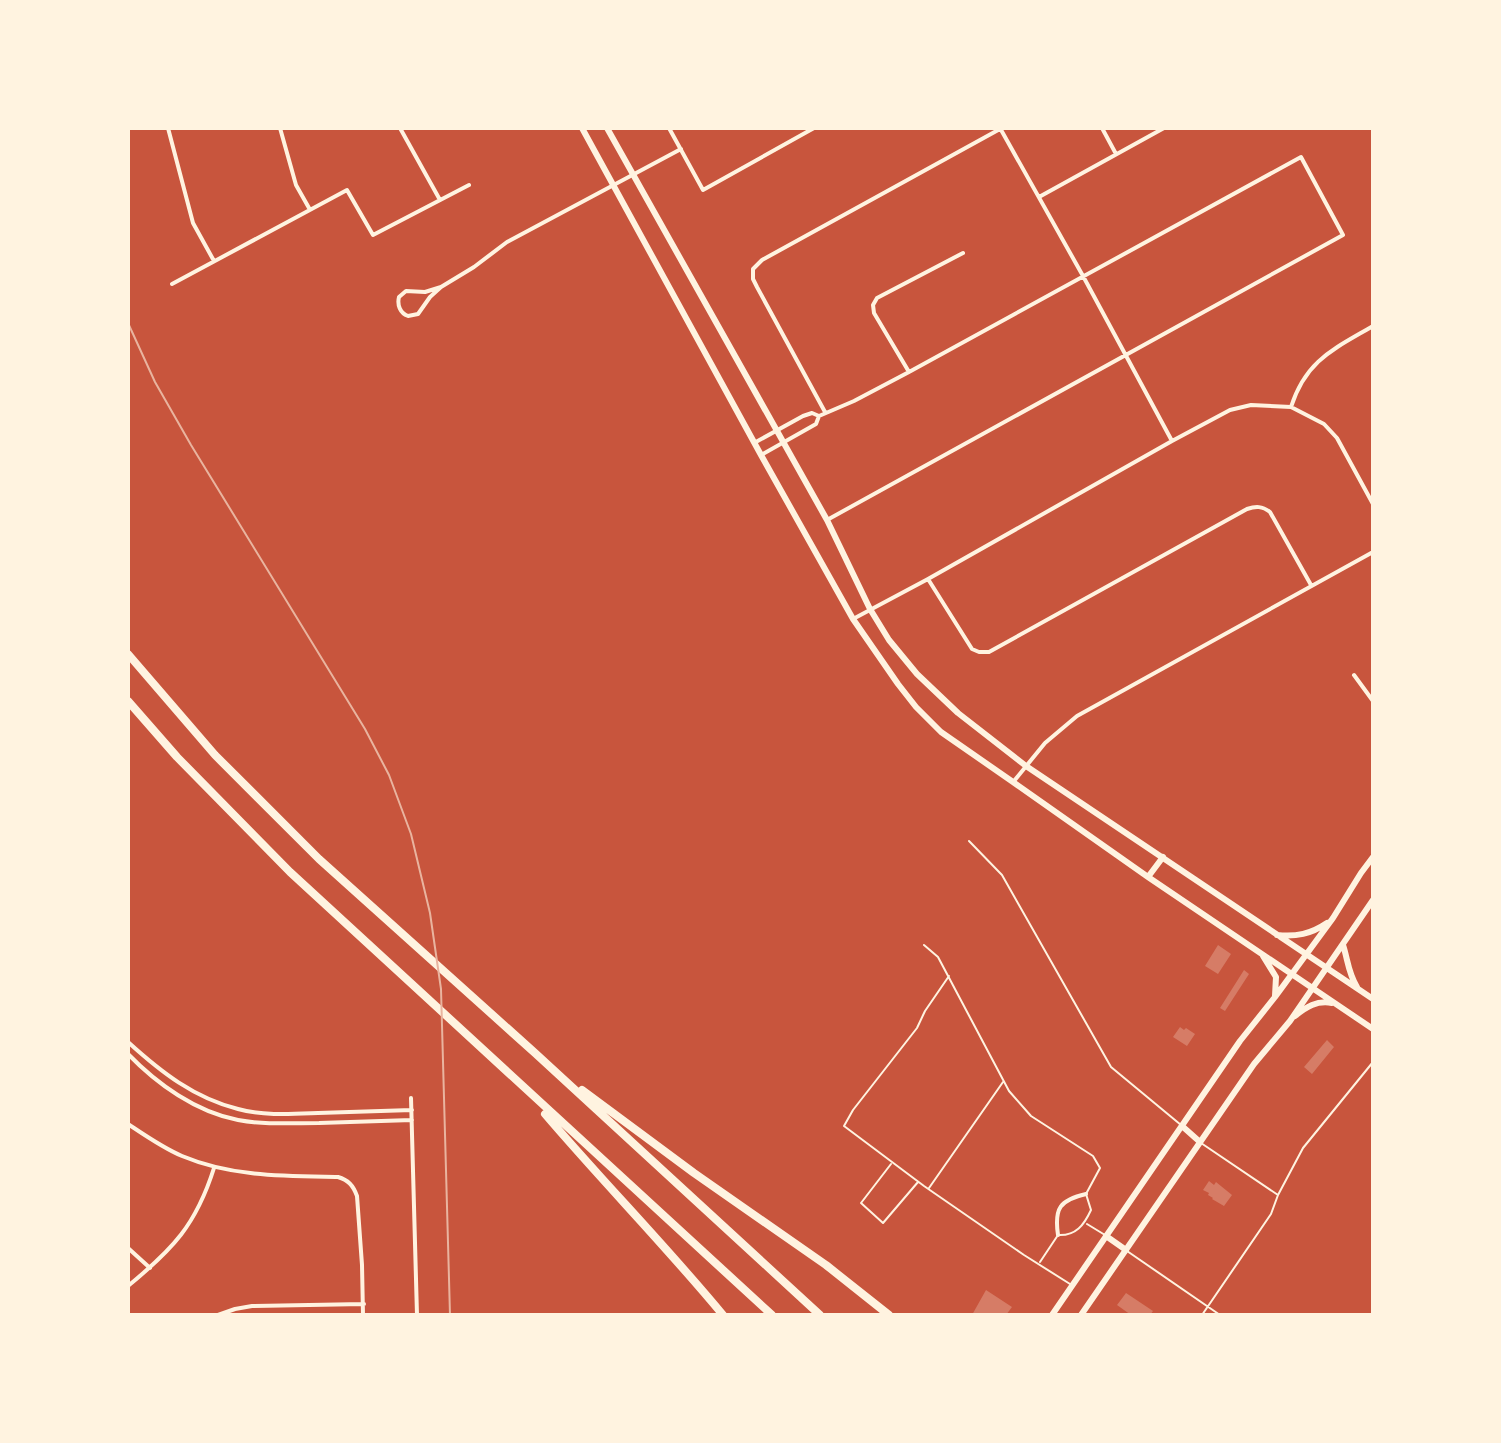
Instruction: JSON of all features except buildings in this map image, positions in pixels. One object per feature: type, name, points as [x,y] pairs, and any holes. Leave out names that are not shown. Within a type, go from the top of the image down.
[{"type":"highway","points":[[128,654],[204,743],[319,859],[820,1315]]},
{"type":"highway","points":[[128,701],[238,821],[387,963],[772,1315]]},
{"type":"highway","points":[[546,1064],[843,1277],[889,1315]]},
{"type":"highway","points":[[521,1086],[723,1315]]},
{"type":"main road","points":[[582,128],[853,619],[916,707],[941,732],[1373,1029]]},
{"type":"main road","points":[[607,128],[827,520],[870,609],[889,640],[917,674],[958,713],[1026,766],[1373,999]]},
{"type":"main road","points":[[1148,877],[1163,857]]},
{"type":"main road","points":[[1052,1315],[1240,1041],[1293,974],[1373,857]]},
{"type":"main road","points":[[1081,1315],[1254,1064],[1290,1021],[1373,900]]},
{"type":"main road","points":[[1275,935],[1306,934],[1333,918]]},
{"type":"main road","points":[[1342,944],[1351,978],[1359,990]]},
{"type":"main road","points":[[1261,953],[1276,977],[1275,997]]},
{"type":"main road","points":[[1290,1021],[1310,1005],[1326,1002],[1338,1004]]},
{"type":"main road","points":[[1182,1126],[1200,1142]]},
{"type":"main road","points":[[1106,1236],[1126,1250]]},
{"type":"street","points":[[168,128],[193,223],[214,261]]},
{"type":"street","points":[[280,128],[296,185],[310,209]]},
{"type":"street","points":[[400,128],[440,200]]},
{"type":"street","points":[[669,128],[703,190],[814,128]]},
{"type":"street","points":[[825,412],[757,287],[753,269],[762,260],[1000,128],[1172,441]]},
{"type":"street","points":[[1102,128],[1116,154]]},
{"type":"street","points":[[1039,197],[1164,128]]},
{"type":"street","points":[[441,287],[425,292],[406,291],[399,297],[401,311],[408,316],[418,314],[441,287],[507,242],[681,149]]},
{"type":"street","points":[[761,455],[816,424],[825,412],[854,401],[909,372],[1301,157],[1343,235],[827,520]]},
{"type":"street","points":[[172,284],[347,190],[373,235],[469,185]]},
{"type":"street","points":[[909,372],[874,313],[873,305],[877,298],[963,253]]},
{"type":"street","points":[[1291,407],[1307,372],[1328,353],[1373,326]]},
{"type":"street","points":[[853,619],[1172,441],[1230,410],[1251,405],[1291,407],[1324,424],[1337,438],[1373,504]]},
{"type":"street","points":[[754,443],[812,413],[819,416]]},
{"type":"street","points":[[928,579],[972,649],[989,652],[1256,506],[1270,512],[1311,585]]},
{"type":"street","points":[[1013,782],[1045,743],[1077,716],[1373,552]]},
{"type":"street","points":[[1354,675],[1373,701]]},
{"type":"street","points":[[128,1042],[185,1088],[236,1109],[294,1114],[412,1110]]},
{"type":"street","points":[[128,1054],[175,1093],[203,1109],[236,1120],[269,1124],[412,1120]]},
{"type":"street","points":[[411,1098],[417,1315]]},
{"type":"street","points":[[128,1124],[183,1157],[215,1167],[247,1174],[345,1179],[355,1188],[357,1196],[363,1315]]},
{"type":"street","points":[[128,1286],[166,1254],[198,1211],[215,1167]]},
{"type":"street","points":[[1058,1235],[1055,1220],[1059,1207],[1069,1197],[1086,1194]]},
{"type":"street","points":[[128,1248],[150,1268]]},
{"type":"street","points":[[218,1315],[252,1306],[364,1304]]},
{"type":"lane","points":[[969,841],[1002,875],[1111,1067],[1182,1126]]},
{"type":"lane","points":[[924,945],[938,957],[1009,1091],[1031,1116],[1093,1156],[1100,1168],[1086,1194],[1091,1210],[1085,1223],[1068,1236],[1058,1235],[1039,1263]]},
{"type":"lane","points":[[949,976],[917,1028],[844,1126],[928,1189],[1073,1285]]},
{"type":"lane","points":[[1202,1315],[1271,1214],[1303,1148],[1373,1062]]},
{"type":"lane","points":[[928,1189],[1004,1081]]},
{"type":"lane","points":[[1200,1142],[1278,1195]]},
{"type":"lane","points":[[892,1163],[861,1203],[883,1223],[918,1182]]},
{"type":"lane","points":[[1085,1223],[1106,1236]]},
{"type":"lane","points":[[1126,1250],[1220,1315]]},
{"type":"railway","points":[[128,323],[155,382],[191,445],[365,729],[389,775],[411,834],[430,913],[441,989],[450,1315]]}]
